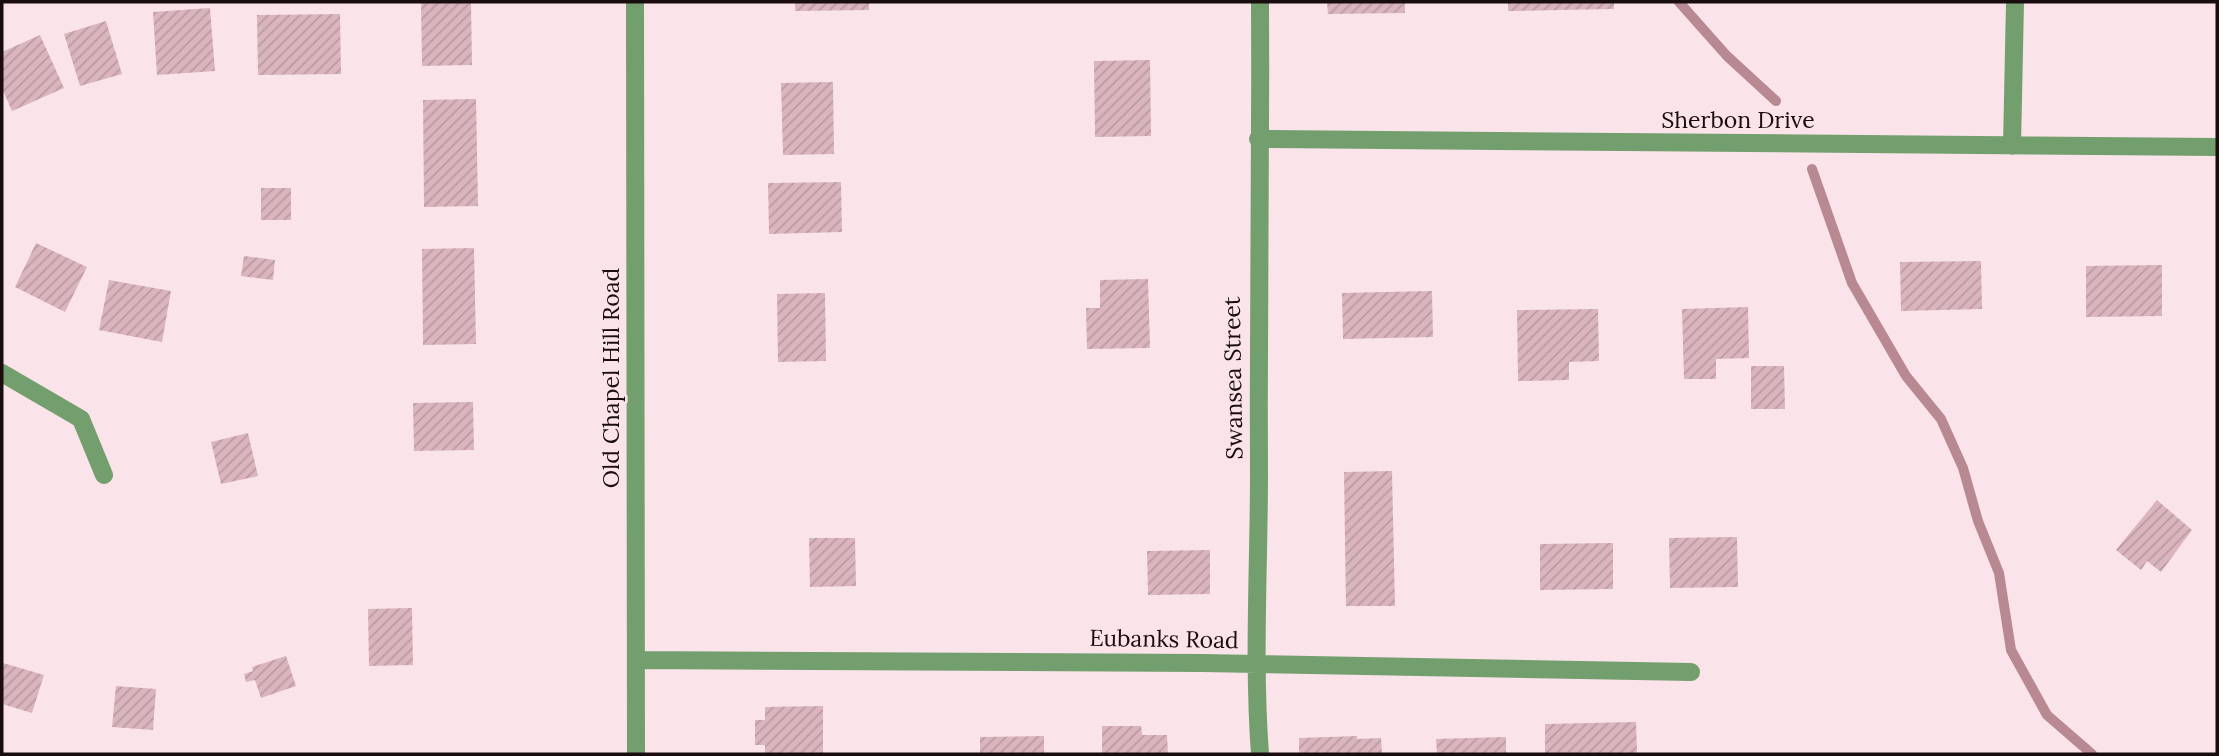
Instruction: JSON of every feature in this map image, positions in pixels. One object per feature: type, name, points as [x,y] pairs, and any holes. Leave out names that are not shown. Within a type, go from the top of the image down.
[{"type":"street","name":"Old Chapel Hill Road","points":[[635,2],[636,754]]},
{"type":"street","name":"Swansea Street","points":[[1260,2],[1256,665],[1260,754]]},
{"type":"street","points":[[2012,146],[2015,2]]},
{"type":"street","name":"Sherbon Drive","points":[[1258,139],[2217,147]]},
{"type":"street","points":[[2,373],[81,419],[104,475]]},
{"type":"street","name":"Eubanks Road","points":[[636,660],[1691,672]]},
{"type":"building","points":[[421,2],[471,2],[472,65],[422,66]]},
{"type":"building","points":[[795,2],[869,2],[869,10],[795,11]]},
{"type":"building","points":[[1327,2],[1405,2],[1405,13],[1328,14]]},
{"type":"building","points":[[1508,2],[1614,2],[1614,9],[1508,11]]},
{"type":"building","points":[[210,8],[215,71],[157,75],[153,12]]},
{"type":"building","points":[[340,14],[341,74],[258,75],[257,15]]},
{"type":"building","points":[[106,21],[122,74],[80,86],[64,34]]},
{"type":"building","points":[[40,35],[64,88],[12,111],[2,88],[2,52]]},
{"type":"building","points":[[1150,60],[1151,136],[1095,137],[1094,61]]},
{"type":"building","points":[[833,82],[834,154],[783,155],[781,83]]},
{"type":"building","points":[[476,99],[478,206],[424,207],[423,100]]},
{"type":"building","points":[[841,182],[842,232],[769,234],[768,183]]},
{"type":"building","points":[[261,188],[291,188],[291,220],[261,220]]},
{"type":"building","points":[[36,243],[87,267],[65,312],[15,287]]},
{"type":"building","points":[[474,248],[476,344],[423,345],[422,249]]},
{"type":"building","points":[[244,256],[275,260],[273,280],[241,276]]},
{"type":"building","points":[[1981,261],[1982,309],[1901,311],[1900,262]]},
{"type":"building","points":[[2162,265],[2162,316],[2086,317],[2086,266]]},
{"type":"building","points":[[1148,279],[1150,348],[1087,349],[1086,308],[1100,308],[1100,280]]},
{"type":"building","points":[[109,280],[171,291],[162,342],[99,330]]},
{"type":"building","points":[[1432,291],[1433,337],[1343,339],[1342,293]]},
{"type":"building","points":[[825,293],[826,361],[778,362],[777,294]]},
{"type":"building","points":[[1748,307],[1749,358],[1716,359],[1716,379],[1684,379],[1682,309]]},
{"type":"building","points":[[1598,309],[1599,361],[1569,362],[1569,380],[1518,381],[1517,310]]},
{"type":"building","points":[[1751,366],[1784,366],[1785,409],[1751,409]]},
{"type":"building","points":[[473,402],[474,450],[414,451],[413,403]]},
{"type":"building","points":[[248,433],[258,476],[221,484],[211,442]]},
{"type":"building","points":[[1392,471],[1395,606],[1346,606],[1344,472]]},
{"type":"building","points":[[2157,500],[2192,530],[2161,572],[2147,561],[2141,570],[2116,550]]},
{"type":"building","points":[[1737,537],[1738,587],[1670,588],[1669,538]]},
{"type":"building","points":[[809,538],[855,538],[856,586],[810,587]]},
{"type":"building","points":[[1613,543],[1613,589],[1540,590],[1540,544]]},
{"type":"building","points":[[1210,550],[1210,594],[1148,595],[1147,551]]},
{"type":"building","points":[[412,608],[413,665],[369,666],[368,609]]},
{"type":"building","points":[[286,656],[296,686],[261,698],[255,680],[246,682],[244,674],[253,671],[252,667]]},
{"type":"building","points":[[3,663],[44,675],[32,713],[2,704]]},
{"type":"building","points":[[116,686],[156,689],[153,730],[112,727]]},
{"type":"building","points":[[823,706],[823,754],[765,754],[765,745],[755,745],[755,720],[765,720],[765,707]]},
{"type":"building","points":[[1636,722],[1637,754],[1545,754],[1545,724]]},
{"type":"building","points":[[1102,726],[1141,726],[1142,735],[1167,735],[1168,754],[1102,754]]},
{"type":"building","points":[[1044,736],[1044,754],[980,754],[980,737]]},
{"type":"building","points":[[1357,736],[1357,739],[1381,738],[1382,754],[1299,754],[1299,738]]},
{"type":"building","points":[[1506,737],[1506,754],[1437,754],[1436,739]]},
{"type":"waterway","points":[[1679,2],[1727,56],[1776,101]]},
{"type":"waterway","points":[[1812,169],[1852,283],[1906,376],[1941,419],[1963,468],[1978,521],[1999,573],[2011,650],[2047,715],[2092,754]]}]
